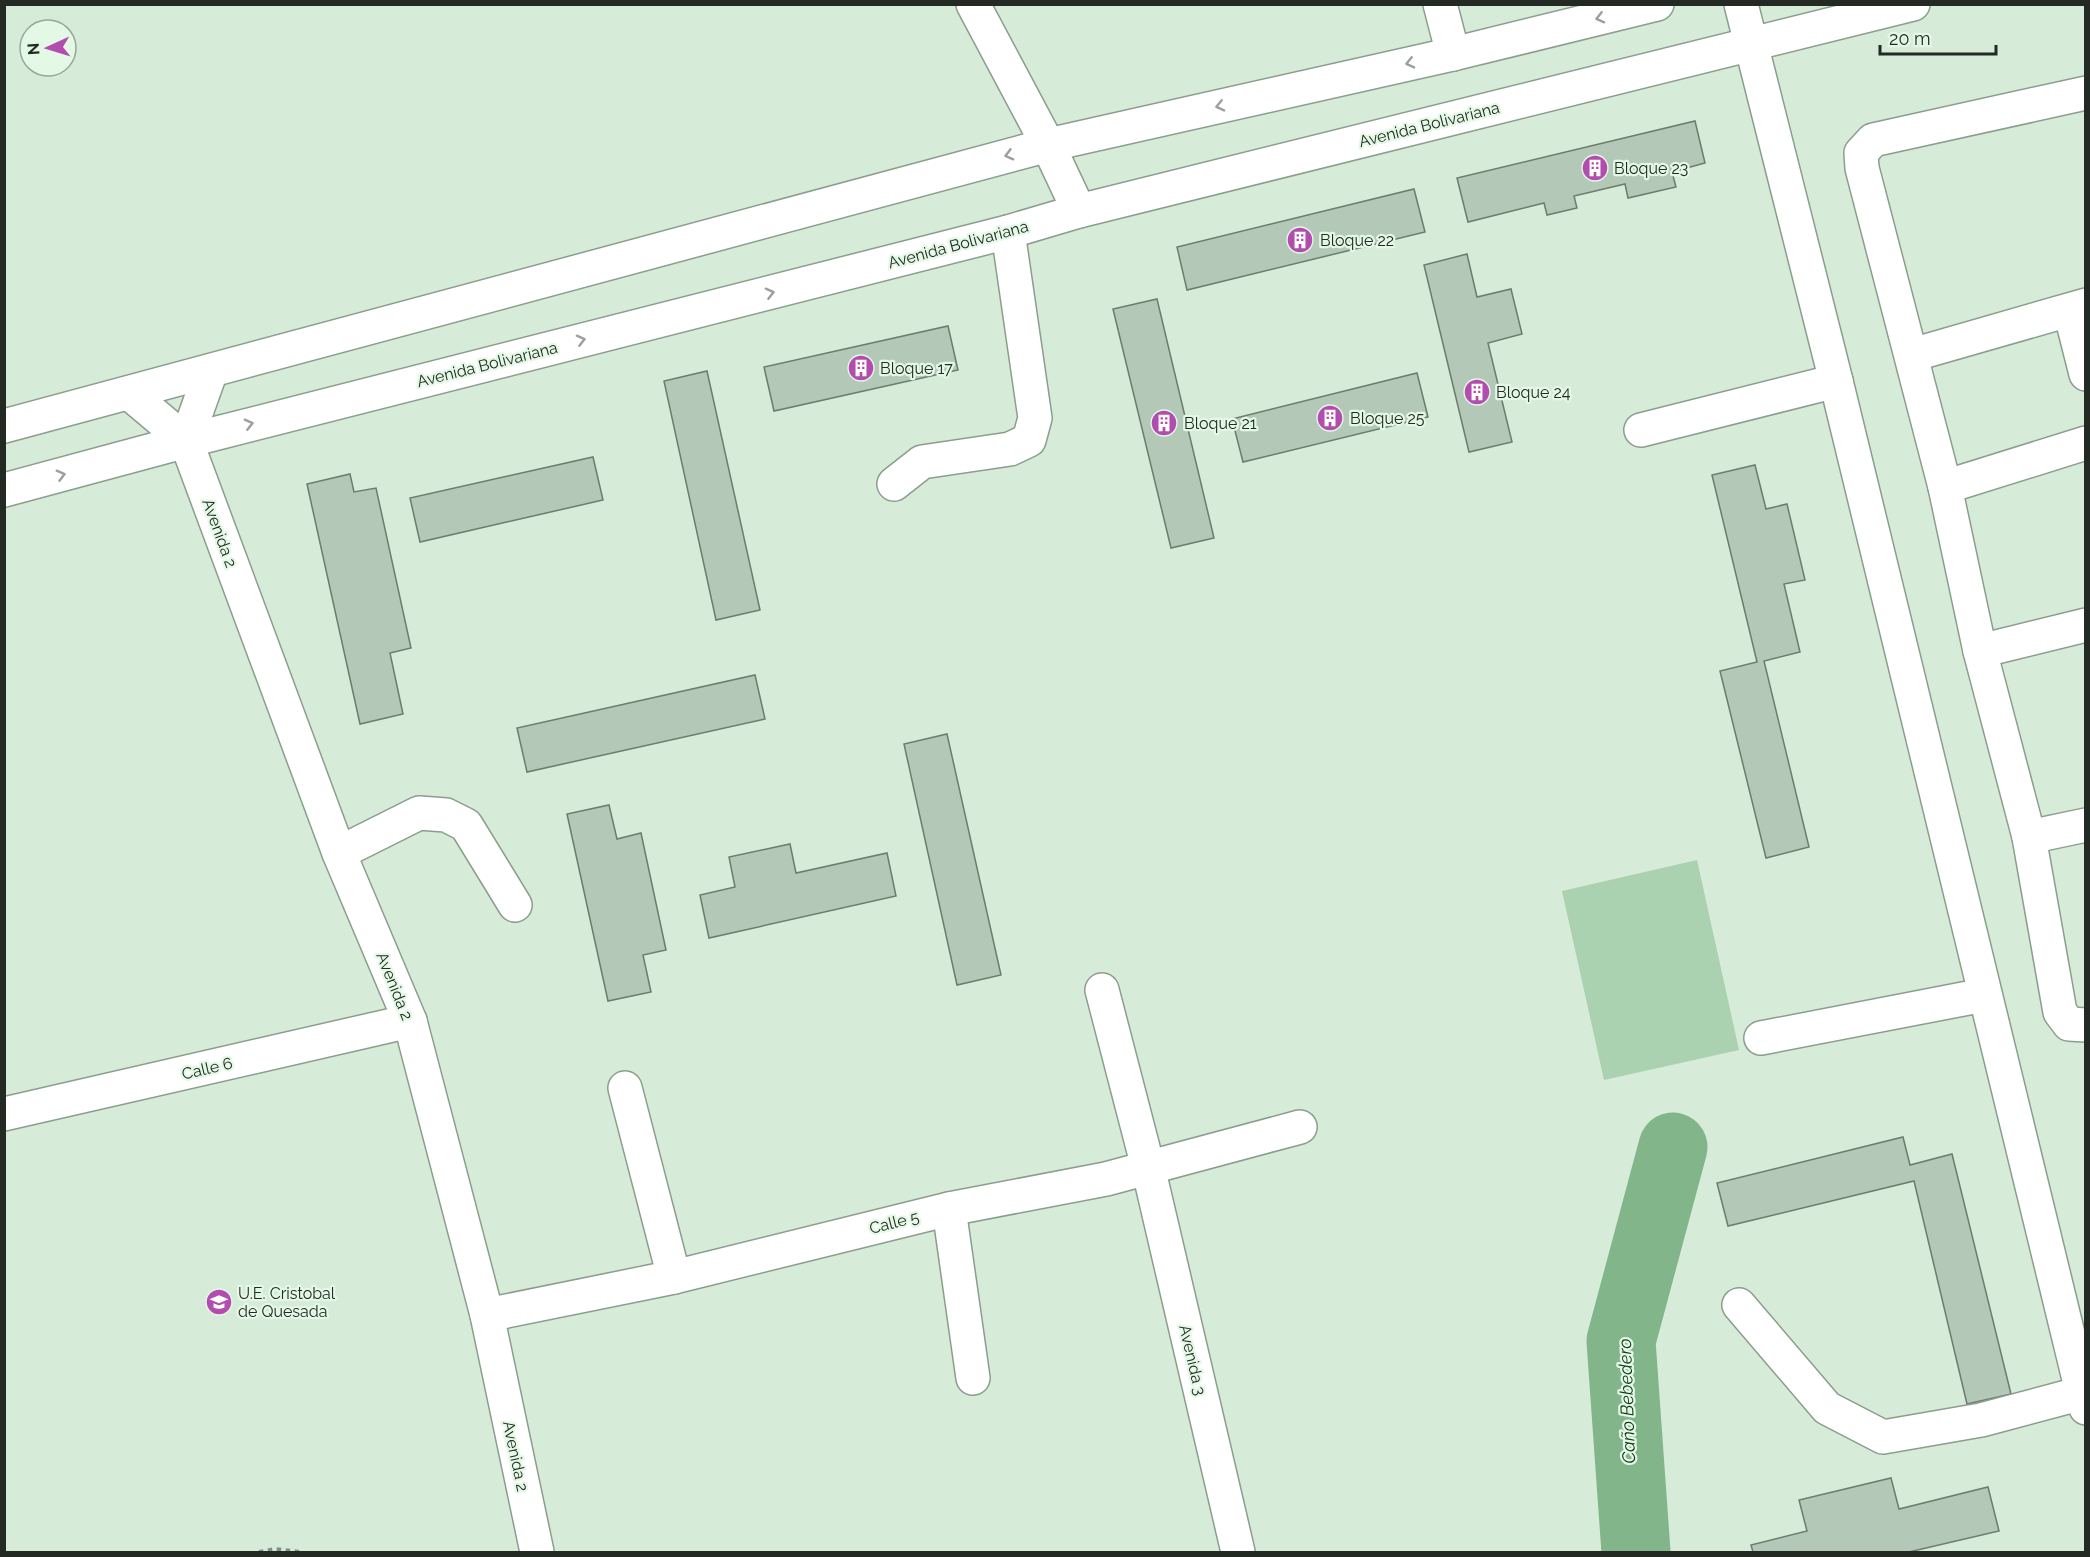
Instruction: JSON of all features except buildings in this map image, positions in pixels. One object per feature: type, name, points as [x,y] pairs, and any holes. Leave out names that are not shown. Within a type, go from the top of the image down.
[{"type":"street","points":[[973,4],[1048,145],[1079,211]]},
{"type":"street","points":[[1440,4],[1453,54]]},
{"type":"street","points":[[4,426],[1048,145],[1453,54],[1657,4]]},
{"type":"street","points":[[1739,1305],[1827,1408],[1883,1437],[2084,1400],[1836,381],[1741,4]]},
{"type":"street","name":"Avenida Bolivariana","points":[[4,490],[186,441],[1008,232],[1079,211],[1912,4]]},
{"type":"street","points":[[2085,93],[1873,140],[1861,153],[1862,168],[1945,487],[1980,651],[2029,837],[2060,1012],[2069,1024],[2085,1026]]},
{"type":"street","points":[[894,484],[922,462],[1010,448],[1029,440],[1035,418],[1008,232]]},
{"type":"street","points":[[1912,355],[2078,308],[2085,374]]},
{"type":"street","points":[[129,393],[186,441],[211,371]]},
{"type":"street","points":[[1641,430],[1836,381]]},
{"type":"street","name":"Avenida 2","points":[[186,441],[339,853],[410,1021],[487,1315],[537,1552]]},
{"type":"street","points":[[1945,487],[2085,443]]},
{"type":"street","points":[[1980,651],[2085,625]]},
{"type":"street","points":[[339,853],[419,813],[446,815],[466,825],[514,905]]},
{"type":"street","points":[[2029,837],[2085,825]]},
{"type":"street","name":"Avenida 3","points":[[1102,990],[1148,1167],[1238,1552]]},
{"type":"street","points":[[1761,1038],[1984,995]]},
{"type":"street","name":"Calle 6","points":[[4,1114],[410,1021]]},
{"type":"street","points":[[625,1088],[674,1277]]},
{"type":"street","name":"Calle 5","points":[[487,1315],[674,1277],[949,1209],[1106,1179],[1300,1127]]},
{"type":"street","points":[[949,1209],[973,1378]]},
{"type":"path","points":[[259,1552],[275,1549],[300,1552]]},
{"type":"green space","points":[[1697,860],[1739,1050],[1604,1080],[1562,891]]},
{"type":"waterway","name":"Caño Bebedero","points":[[1636,1552],[1621,1341],[1673,1147]]},
{"type":"place","name":"Bloque 23","points":[[1595,168]]},
{"type":"place","name":"Bloque 22","points":[[1300,240]]},
{"type":"place","name":"Bloque 17","points":[[861,368]]},
{"type":"place","name":"Bloque 24","points":[[1477,392]]},
{"type":"place","name":"Bloque 25","points":[[1330,418]]},
{"type":"place","name":"Bloque 21","points":[[1164,423]]},
{"type":"place","name":"U.E. Cristobal de Quesada","points":[[219,1302]]}]
